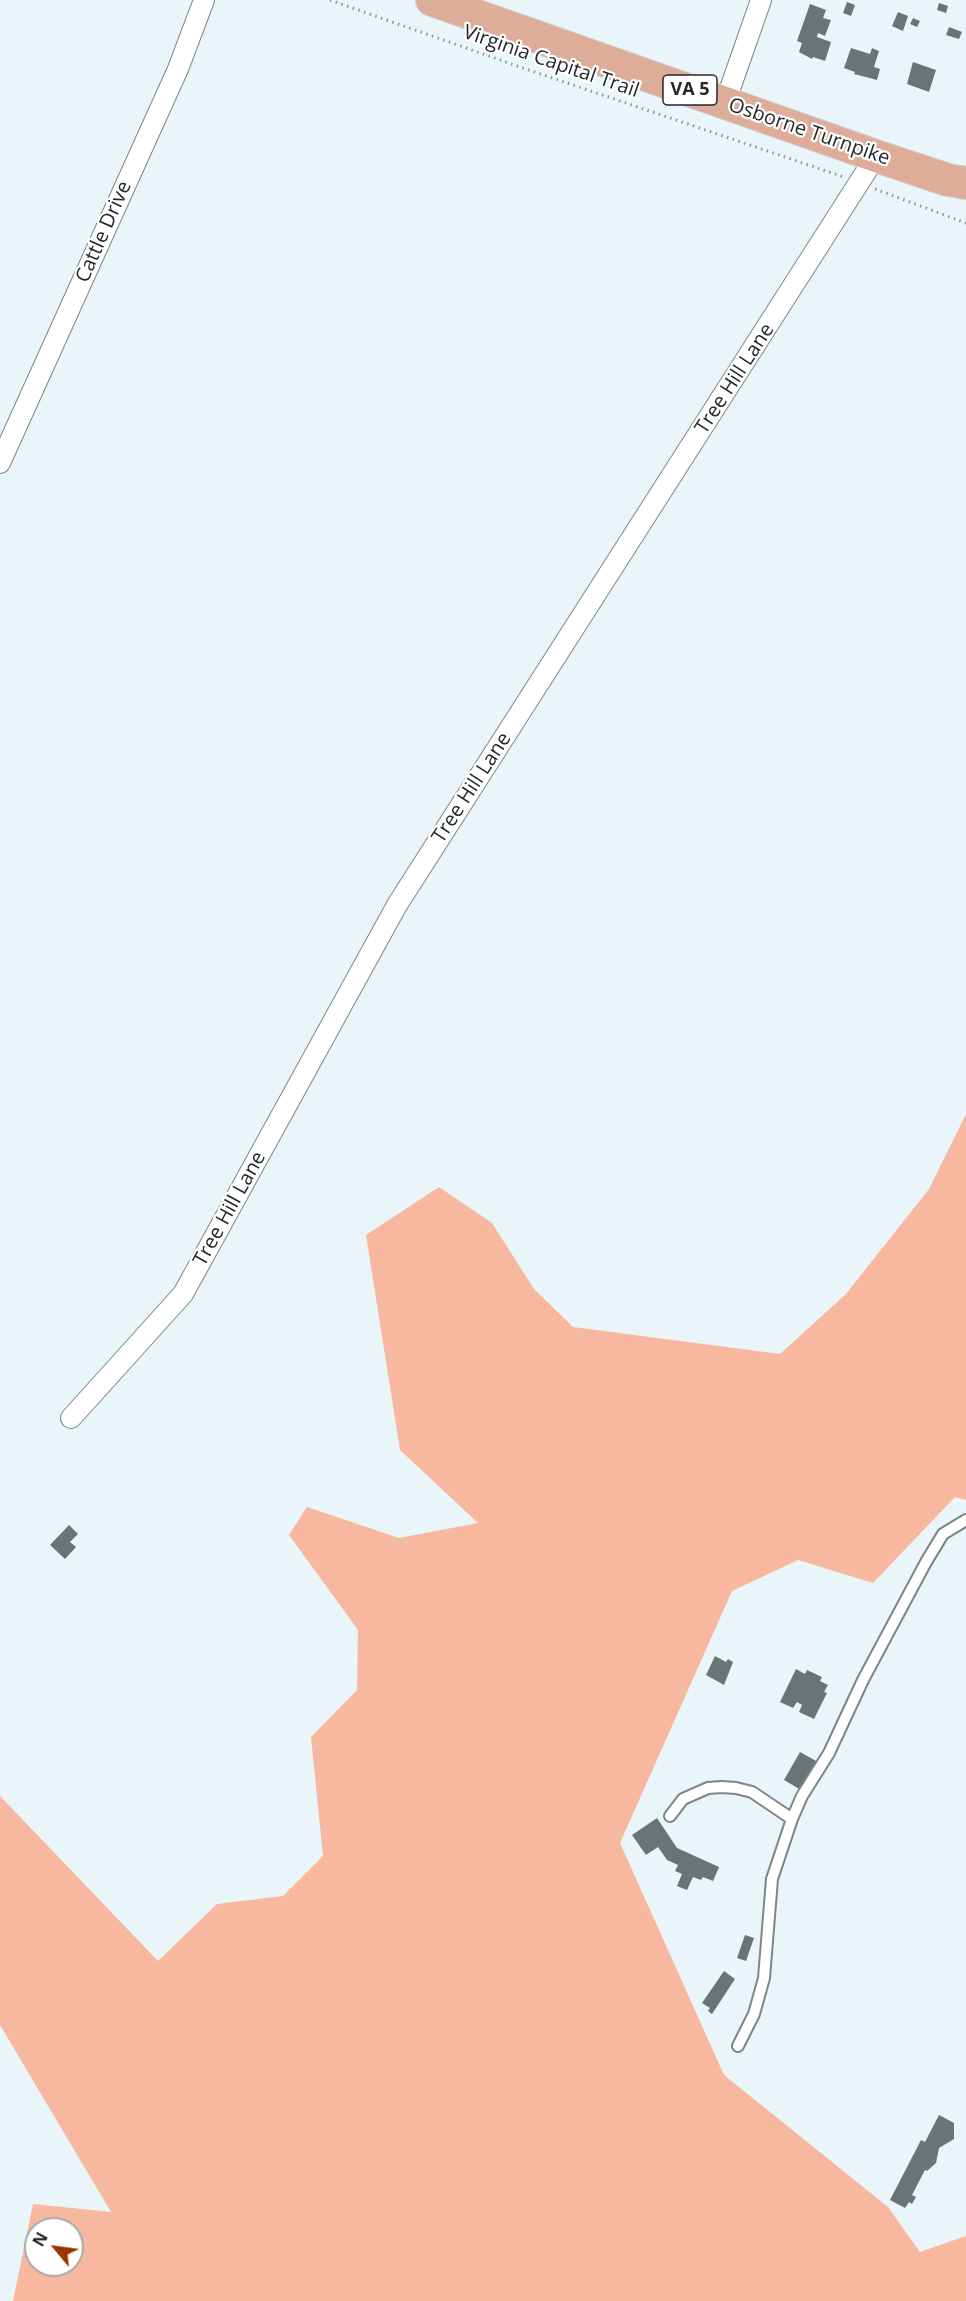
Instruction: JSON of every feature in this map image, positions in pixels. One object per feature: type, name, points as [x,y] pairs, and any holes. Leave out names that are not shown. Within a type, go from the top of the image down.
[{"type":"main road","name":"Osborne Turnpike","points":[[432,0],[876,156],[957,182]]},
{"type":"street","name":"Cattle Drive","points":[[0,463],[178,69],[204,0]]},
{"type":"street","points":[[725,103],[761,0]]},
{"type":"street","name":"Tree Hill Lane","points":[[71,1419],[183,1294],[397,905],[861,183],[876,156]]},
{"type":"lane","points":[[738,2046],[754,2014],[764,1978],[772,1879],[792,1819],[802,1796],[829,1753],[863,1680],[926,1562],[943,1534],[966,1520]]},
{"type":"lane","points":[[670,1816],[683,1799],[708,1788],[722,1787],[752,1792],[792,1819]]},
{"type":"path","name":"Virginia Capital Trail","points":[[330,0],[550,78],[861,183],[966,223]]},
{"type":"shaded area","points":[[966,1114],[966,1500],[955,1497],[873,1583],[798,1560],[732,1591],[620,1843],[724,2075],[888,2207],[920,2252],[966,2236],[966,2301],[13,2301],[24,2248],[24,2277],[84,2277],[84,2217],[30,2217],[33,2204],[111,2212],[0,2025],[0,1796],[158,1961],[217,1904],[283,1896],[323,1856],[311,1737],[357,1690],[358,1630],[289,1535],[307,1507],[399,1538],[478,1523],[400,1450],[366,1235],[439,1187],[492,1223],[534,1289],[573,1327],[780,1354],[846,1294],[929,1189]]},
{"type":"building","points":[[847,2],[855,5],[851,16],[843,13]]},
{"type":"building","points":[[939,3],[948,6],[946,13],[937,10]]},
{"type":"building","points":[[810,4],[826,10],[823,18],[831,20],[825,36],[818,33],[817,37],[831,42],[825,61],[813,57],[812,59],[799,52],[802,43],[797,41]]},
{"type":"building","points":[[898,12],[908,16],[903,31],[892,26]]},
{"type":"building","points":[[913,18],[920,21],[917,27],[910,24]]},
{"type":"building","points":[[949,27],[962,32],[959,39],[946,35]]},
{"type":"building","points":[[851,48],[870,54],[872,48],[879,51],[874,67],[880,69],[877,80],[854,74],[855,72],[844,68]]},
{"type":"building","points":[[913,62],[936,70],[929,92],[907,84]]},
{"type":"building","points":[[69,1525],[78,1534],[70,1542],[76,1547],[65,1559],[50,1545]]},
{"type":"building","points":[[715,1656],[726,1662],[728,1659],[733,1662],[724,1685],[706,1675]]},
{"type":"building","points":[[796,1669],[805,1674],[807,1670],[822,1677],[820,1681],[828,1685],[824,1692],[827,1693],[814,1719],[799,1712],[802,1705],[797,1702],[793,1708],[780,1702]]},
{"type":"building","points":[[800,1752],[818,1762],[801,1790],[784,1780]]},
{"type":"building","points":[[657,1818],[677,1848],[719,1867],[713,1881],[703,1877],[701,1880],[693,1877],[687,1890],[677,1886],[682,1874],[675,1871],[678,1865],[667,1860],[658,1847],[646,1855],[632,1835]]},
{"type":"building","points":[[745,1935],[754,1938],[746,1961],[737,1958]]},
{"type":"building","points":[[724,1971],[735,1979],[712,2014],[708,2011],[710,2008],[702,2003]]},
{"type":"building","points":[[939,2115],[954,2123],[954,2139],[939,2148],[936,2163],[927,2171],[925,2170],[912,2195],[916,2197],[912,2204],[909,2202],[905,2208],[890,2200],[921,2140],[925,2142]]}]
